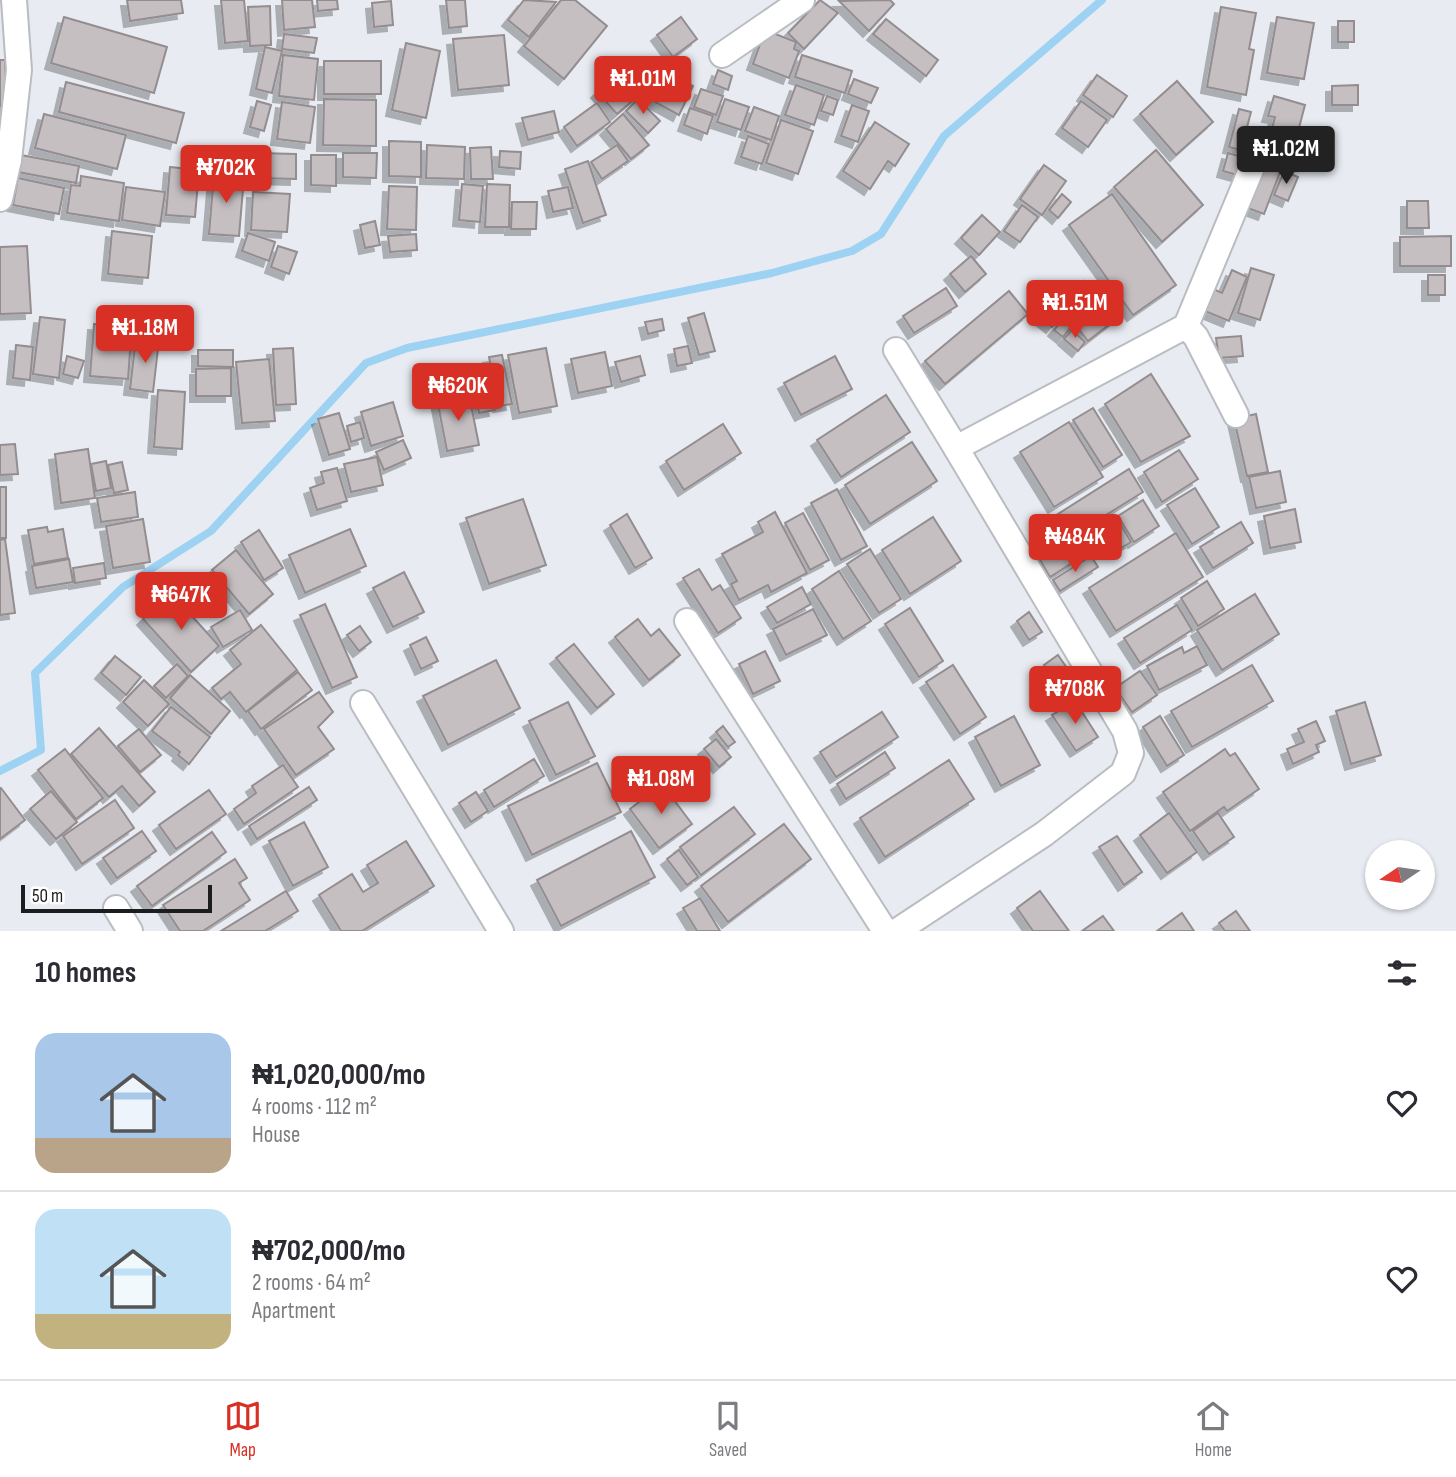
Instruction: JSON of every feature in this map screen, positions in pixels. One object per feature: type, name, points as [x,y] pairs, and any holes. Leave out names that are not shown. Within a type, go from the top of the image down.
[{"type":"street","points":[[0,199],[19,70],[14,0]]},
{"type":"street","points":[[722,55],[802,0]]},
{"type":"street","points":[[956,448],[1186,326],[1261,148]]},
{"type":"street","points":[[1186,326],[1196,337],[1236,415]]},
{"type":"street","points":[[896,350],[1125,730],[1131,753],[1123,774],[1054,826],[897,931]]},
{"type":"street","points":[[687,621],[885,931]]},
{"type":"street","points":[[363,703],[501,931]]},
{"type":"street","points":[[116,908],[130,931]]},
{"type":"building","points":[[127,0],[181,0],[183,13],[130,21]]},
{"type":"building","points":[[221,0],[244,0],[248,41],[225,43]]},
{"type":"building","points":[[282,0],[312,0],[315,27],[284,30]]},
{"type":"building","points":[[317,0],[337,0],[338,9],[318,11]]},
{"type":"building","points":[[446,0],[465,0],[467,26],[449,28]]},
{"type":"building","points":[[524,0],[556,2],[529,37],[508,20]]},
{"type":"building","points":[[561,0],[575,0],[607,26],[564,79],[524,46]]},
{"type":"building","points":[[820,0],[838,13],[804,49],[788,33]]},
{"type":"building","points":[[890,0],[894,4],[869,31],[839,1]]},
{"type":"building","points":[[391,1],[393,25],[374,27],[372,3]]},
{"type":"building","points":[[270,6],[271,45],[250,46],[248,7]]},
{"type":"building","points":[[1221,7],[1256,13],[1249,49],[1254,50],[1246,95],[1207,87]]},
{"type":"building","points":[[64,17],[167,47],[154,93],[51,63]]},
{"type":"building","points":[[681,17],[697,39],[673,57],[657,35]]},
{"type":"building","points":[[1277,17],[1314,23],[1304,79],[1267,73]]},
{"type":"building","points":[[886,19],[938,60],[926,76],[873,34]]},
{"type":"building","points":[[1338,21],[1354,21],[1354,42],[1338,42]]},
{"type":"building","points":[[765,30],[796,42],[794,49],[799,51],[789,78],[753,64]]},
{"type":"building","points":[[284,34],[317,38],[314,53],[282,49]]},
{"type":"building","points":[[504,35],[509,85],[458,90],[453,39]]},
{"type":"building","points":[[406,43],[440,51],[426,118],[392,110]]},
{"type":"building","points":[[265,47],[282,51],[272,93],[256,89]]},
{"type":"building","points":[[283,55],[318,59],[314,100],[279,96]]},
{"type":"building","points":[[802,55],[852,71],[845,93],[795,77]]},
{"type":"building","points":[[0,60],[5,60],[7,106],[0,106]]},
{"type":"building","points":[[632,60],[653,83],[617,114],[597,92]]},
{"type":"building","points":[[324,61],[381,61],[381,94],[324,94]]},
{"type":"building","points":[[718,70],[732,76],[728,90],[713,84]]},
{"type":"building","points":[[669,74],[693,86],[679,115],[655,102]]},
{"type":"building","points":[[1097,75],[1127,96],[1113,117],[1083,95]]},
{"type":"building","points":[[854,79],[878,88],[871,103],[848,94]]},
{"type":"building","points":[[1177,81],[1213,122],[1176,155],[1140,114]]},
{"type":"building","points":[[66,82],[184,113],[176,143],[59,112]]},
{"type":"building","points":[[796,85],[824,95],[814,125],[785,115]]},
{"type":"building","points":[[1358,85],[1358,105],[1332,105],[1332,86]]},
{"type":"building","points":[[701,89],[723,96],[716,115],[694,107]]},
{"type":"building","points":[[827,96],[838,100],[833,115],[821,111]]},
{"type":"building","points":[[1274,96],[1305,105],[1290,162],[1265,155],[1275,117],[1268,116]]},
{"type":"building","points":[[324,99],[376,100],[376,146],[323,145]]},
{"type":"building","points":[[638,99],[660,121],[648,133],[626,111]]},
{"type":"building","points":[[725,99],[749,107],[741,130],[717,122]]},
{"type":"building","points":[[257,101],[271,105],[264,131],[250,127]]},
{"type":"building","points":[[1081,101],[1107,120],[1088,147],[1062,128]]},
{"type":"building","points":[[282,102],[315,107],[310,143],[277,139]]},
{"type":"building","points":[[597,103],[610,122],[577,146],[564,127]]},
{"type":"building","points":[[852,105],[869,111],[858,142],[841,136]]},
{"type":"building","points":[[754,107],[779,116],[771,140],[745,131]]},
{"type":"building","points":[[690,108],[713,116],[707,134],[684,125]]},
{"type":"building","points":[[1239,109],[1251,112],[1241,150],[1229,147]]},
{"type":"building","points":[[554,111],[559,132],[528,140],[522,118]]},
{"type":"building","points":[[44,114],[126,135],[117,169],[35,148]]},
{"type":"building","points":[[623,114],[649,145],[631,159],[606,129]]},
{"type":"building","points":[[781,120],[813,131],[798,174],[766,163]]},
{"type":"building","points":[[875,122],[909,144],[895,166],[888,161],[870,189],[843,171]]},
{"type":"building","points":[[748,136],[769,144],[762,164],[741,157]]},
{"type":"building","points":[[389,141],[421,142],[421,177],[389,176]]},
{"type":"building","points":[[427,145],[465,147],[464,179],[426,178]]},
{"type":"building","points":[[617,145],[628,161],[602,179],[591,162]]},
{"type":"building","points":[[491,147],[493,179],[471,179],[470,148]]},
{"type":"building","points":[[1156,150],[1203,205],[1162,242],[1114,187]]},
{"type":"building","points":[[500,151],[521,152],[520,169],[499,167]]},
{"type":"building","points":[[258,153],[296,154],[296,179],[258,178]]},
{"type":"building","points":[[343,153],[377,153],[376,178],[343,177]]},
{"type":"building","points":[[1228,153],[1246,158],[1241,176],[1223,171]]},
{"type":"building","points":[[21,155],[79,166],[76,183],[18,172]]},
{"type":"building","points":[[311,155],[336,155],[336,186],[311,185]]},
{"type":"building","points":[[588,161],[606,215],[583,223],[565,169]]},
{"type":"building","points":[[1257,164],[1280,172],[1264,214],[1242,206]]},
{"type":"building","points":[[1044,165],[1066,181],[1042,215],[1020,199]]},
{"type":"building","points":[[170,167],[199,170],[195,217],[166,215]]},
{"type":"building","points":[[1284,171],[1298,177],[1288,201],[1274,195]]},
{"type":"building","points":[[214,174],[244,177],[239,236],[209,234]]},
{"type":"building","points":[[81,176],[124,183],[119,221],[67,213],[71,185],[80,186]]},
{"type":"building","points":[[18,178],[64,188],[59,214],[13,205]]},
{"type":"building","points":[[462,184],[483,186],[480,222],[459,220]]},
{"type":"building","points":[[487,184],[510,185],[509,227],[485,227]]},
{"type":"building","points":[[389,186],[417,187],[416,230],[387,229]]},
{"type":"building","points":[[126,187],[165,192],[160,226],[122,220]]},
{"type":"building","points":[[568,187],[573,208],[553,212],[548,191]]},
{"type":"building","points":[[253,192],[290,194],[287,232],[251,230]]},
{"type":"building","points":[[1062,194],[1071,202],[1058,218],[1049,210]]},
{"type":"building","points":[[1112,194],[1176,285],[1133,315],[1069,225]]},
{"type":"building","points":[[1407,201],[1428,201],[1429,228],[1407,228]]},
{"type":"building","points":[[512,202],[537,202],[536,229],[511,229]]},
{"type":"building","points":[[1022,205],[1038,217],[1020,242],[1004,231]]},
{"type":"building","points":[[982,215],[1000,232],[979,255],[961,238]]},
{"type":"building","points":[[375,221],[380,245],[365,248],[360,225]]},
{"type":"building","points":[[112,231],[152,236],[148,278],[108,274]]},
{"type":"building","points":[[248,233],[275,242],[269,261],[242,251]]},
{"type":"building","points":[[416,234],[417,250],[390,252],[388,236]]},
{"type":"building","points":[[1451,236],[1451,266],[1400,266],[1400,237]]},
{"type":"building","points":[[27,246],[31,313],[0,314],[0,247]]},
{"type":"building","points":[[278,246],[297,252],[289,274],[271,267]]},
{"type":"building","points":[[971,256],[986,274],[965,292],[950,274]]},
{"type":"building","points":[[1251,268],[1274,275],[1260,320],[1238,313]]},
{"type":"building","points":[[1232,270],[1247,277],[1229,321],[1200,309],[1209,287],[1222,293]]},
{"type":"building","points":[[1428,275],[1445,275],[1445,295],[1428,295]]},
{"type":"building","points":[[1084,281],[1115,320],[1088,341],[1057,302]]},
{"type":"building","points":[[946,288],[957,306],[914,333],[903,316]]},
{"type":"building","points":[[1009,291],[1028,314],[945,384],[925,361]]},
{"type":"building","points":[[1054,304],[1064,312],[1052,327],[1042,319]]},
{"type":"building","points":[[704,313],[715,351],[699,355],[688,318]]},
{"type":"building","points":[[40,317],[65,320],[59,378],[33,374]]},
{"type":"building","points":[[662,319],[664,330],[648,334],[645,322]]},
{"type":"building","points":[[1063,319],[1072,326],[1063,337],[1054,330]]},
{"type":"building","points":[[94,324],[121,326],[120,338],[131,338],[128,379],[90,376]]},
{"type":"building","points":[[1072,330],[1085,342],[1078,351],[1064,339]]},
{"type":"building","points":[[1241,336],[1243,356],[1219,358],[1216,338]]},
{"type":"building","points":[[136,338],[159,340],[153,392],[130,389]]},
{"type":"building","points":[[16,345],[33,347],[30,380],[13,378]]},
{"type":"building","points":[[688,346],[692,363],[677,366],[674,349]]},
{"type":"building","points":[[293,348],[296,404],[276,405],[273,349]]},
{"type":"building","points":[[546,348],[557,406],[519,413],[508,355]]},
{"type":"building","points":[[198,350],[233,350],[233,367],[198,366]]},
{"type":"building","points":[[605,352],[612,386],[578,393],[571,359]]},
{"type":"building","points":[[502,355],[512,404],[499,406],[489,357]]},
{"type":"building","points":[[67,356],[84,361],[78,378],[63,374]]},
{"type":"building","points":[[640,356],[645,375],[621,382],[615,362]]},
{"type":"building","points":[[835,356],[852,389],[801,415],[784,383]]},
{"type":"building","points":[[269,359],[275,421],[242,423],[236,362]]},
{"type":"building","points":[[231,368],[231,396],[196,396],[196,369]]},
{"type":"building","points":[[1151,374],[1190,436],[1141,462],[1105,404]]},
{"type":"building","points":[[158,390],[185,392],[182,449],[154,447]]},
{"type":"building","points":[[491,393],[495,410],[479,413],[476,396]]},
{"type":"building","points":[[469,395],[479,445],[447,451],[437,399]]},
{"type":"building","points":[[886,395],[910,432],[841,477],[817,440]]},
{"type":"building","points":[[393,402],[403,436],[371,446],[361,412]]},
{"type":"building","points":[[1093,408],[1122,455],[1103,467],[1073,420]]},
{"type":"building","points":[[339,413],[350,449],[329,455],[318,419]]},
{"type":"building","points":[[1256,414],[1268,472],[1247,476],[1234,419]]},
{"type":"building","points":[[360,422],[364,438],[351,442],[347,426]]},
{"type":"building","points":[[1069,422],[1103,477],[1054,507],[1020,452]]},
{"type":"building","points":[[723,424],[741,453],[684,490],[666,461]]},
{"type":"building","points":[[403,440],[411,458],[384,470],[376,452]]},
{"type":"building","points":[[912,442],[937,481],[870,524],[845,485]]},
{"type":"building","points":[[15,444],[18,474],[0,475],[0,445]]},
{"type":"building","points":[[88,449],[95,498],[61,503],[55,454]]},
{"type":"building","points":[[1179,450],[1198,479],[1162,502],[1144,472]]},
{"type":"building","points":[[377,457],[383,485],[351,492],[344,464]]},
{"type":"building","points":[[106,461],[111,488],[96,491],[91,464]]},
{"type":"building","points":[[122,462],[128,490],[114,493],[108,465]]},
{"type":"building","points":[[337,468],[347,501],[317,510],[310,488],[324,483],[321,472]]},
{"type":"building","points":[[1129,469],[1143,492],[1053,548],[1039,526]]},
{"type":"building","points":[[1280,471],[1286,502],[1256,508],[1249,477]]},
{"type":"building","points":[[0,487],[6,487],[6,538],[0,538]]},
{"type":"building","points":[[1195,488],[1219,527],[1192,544],[1167,505]]},
{"type":"building","points":[[837,489],[867,546],[841,560],[811,503]]},
{"type":"building","points":[[135,492],[138,517],[101,522],[97,498]]},
{"type":"building","points":[[523,499],[546,565],[489,584],[466,518]]},
{"type":"building","points":[[1143,500],[1159,526],[1134,542],[1118,516]]},
{"type":"building","points":[[1295,509],[1301,542],[1270,548],[1264,516]]},
{"type":"building","points":[[775,512],[807,573],[771,592],[768,585],[739,600],[731,584],[737,581],[722,554],[763,532],[758,522]]},
{"type":"building","points":[[803,513],[829,560],[810,570],[785,523]]},
{"type":"building","points":[[627,514],[652,558],[635,568],[610,525]]},
{"type":"building","points":[[933,517],[961,561],[910,594],[882,550]]},
{"type":"building","points":[[1116,517],[1131,542],[1113,553],[1098,529]]},
{"type":"building","points":[[143,519],[150,562],[113,568],[106,526]]},
{"type":"building","points":[[1241,522],[1253,543],[1213,568],[1200,547]]},
{"type":"building","points":[[47,527],[48,532],[63,529],[68,558],[34,564],[28,530]]},
{"type":"building","points":[[350,529],[366,566],[305,593],[289,555]]},
{"type":"building","points":[[259,530],[283,568],[264,580],[241,542]]},
{"type":"building","points":[[1084,533],[1094,549],[1050,577],[1040,560]]},
{"type":"building","points":[[1176,533],[1203,577],[1116,631],[1089,588]]},
{"type":"building","points":[[5,539],[15,613],[0,615],[0,540]]},
{"type":"building","points":[[870,549],[901,599],[879,613],[847,564]]},
{"type":"building","points":[[236,550],[273,594],[249,614],[212,570]]},
{"type":"building","points":[[1091,556],[1098,567],[1060,591],[1053,580]]},
{"type":"building","points":[[69,559],[73,582],[36,588],[32,566]]},
{"type":"building","points":[[104,563],[106,578],[75,583],[73,568]]},
{"type":"building","points":[[699,569],[712,590],[720,585],[741,618],[718,633],[683,578]]},
{"type":"building","points":[[839,571],[871,621],[843,639],[812,589]]},
{"type":"building","points":[[404,572],[424,612],[393,627],[373,588]]},
{"type":"building","points":[[1207,581],[1224,609],[1198,626],[1181,598]]},
{"type":"building","points":[[802,587],[811,604],[777,623],[767,607]]},
{"type":"building","points":[[171,593],[219,646],[191,672],[143,619]]},
{"type":"building","points":[[1255,594],[1279,634],[1222,670],[1197,630]]},
{"type":"building","points":[[325,604],[357,677],[332,688],[300,615]]},
{"type":"building","points":[[1177,605],[1192,630],[1140,663],[1124,638]]},
{"type":"building","points":[[910,608],[943,661],[919,677],[885,624]]},
{"type":"building","points":[[813,609],[827,635],[786,655],[773,629]]},
{"type":"building","points":[[240,610],[252,630],[223,647],[211,627]]},
{"type":"building","points":[[1029,612],[1042,632],[1029,640],[1017,621]]},
{"type":"building","points":[[638,619],[651,636],[659,629],[680,655],[649,680],[615,637]]},
{"type":"building","points":[[261,625],[297,670],[246,712],[230,692],[221,699],[212,688],[241,664],[230,650]]},
{"type":"building","points":[[360,626],[371,642],[359,651],[347,635]]},
{"type":"building","points":[[426,637],[438,661],[421,669],[410,645]]},
{"type":"building","points":[[574,644],[614,694],[597,708],[556,658]]},
{"type":"building","points":[[1197,646],[1207,665],[1159,690],[1147,666],[1182,647],[1184,653]]},
{"type":"building","points":[[765,651],[780,681],[753,694],[739,664]]},
{"type":"building","points":[[1058,655],[1069,671],[1054,680],[1044,665]]},
{"type":"building","points":[[115,656],[141,677],[126,695],[101,673]]},
{"type":"building","points":[[496,660],[520,708],[448,745],[423,696]]},
{"type":"building","points":[[177,664],[188,676],[166,698],[154,686]]},
{"type":"building","points":[[953,665],[986,717],[960,734],[926,682]]},
{"type":"building","points":[[1252,665],[1273,701],[1192,747],[1171,711]]},
{"type":"building","points":[[1140,671],[1157,695],[1132,712],[1115,688]]},
{"type":"building","points":[[298,672],[312,690],[261,729],[248,711]]},
{"type":"building","points":[[190,675],[230,711],[211,734],[170,698]]},
{"type":"building","points":[[144,680],[169,704],[148,726],[123,702]]},
{"type":"building","points":[[319,692],[333,712],[318,727],[334,749],[296,775],[264,729]]},
{"type":"building","points":[[1075,701],[1098,737],[1076,751],[1052,715]]},
{"type":"building","points":[[568,702],[595,756],[556,775],[529,721]]},
{"type":"building","points":[[1365,702],[1381,755],[1351,764],[1336,711]]},
{"type":"building","points":[[171,707],[210,737],[189,764],[178,755],[180,752],[152,731]]},
{"type":"building","points":[[882,712],[898,737],[836,777],[820,752]]},
{"type":"building","points":[[1014,716],[1040,765],[1001,786],[975,737]]},
{"type":"building","points":[[1160,716],[1184,755],[1167,766],[1143,727]]},
{"type":"building","points":[[1316,721],[1325,741],[1316,745],[1319,752],[1293,764],[1287,749],[1304,742],[1298,729]]},
{"type":"building","points":[[723,726],[735,742],[728,747],[716,732]]},
{"type":"building","points":[[99,728],[155,792],[139,806],[122,786],[109,797],[71,754]]},
{"type":"building","points":[[139,729],[161,755],[140,772],[118,746]]},
{"type":"building","points":[[716,739],[731,757],[719,767],[704,749]]},
{"type":"building","points":[[65,749],[103,798],[76,819],[38,770]]},
{"type":"building","points":[[1225,749],[1230,756],[1235,753],[1259,789],[1227,811],[1224,807],[1190,831],[1163,792]]},
{"type":"building","points":[[885,752],[895,768],[846,799],[837,784]]},
{"type":"building","points":[[534,759],[544,776],[494,807],[484,790]]},
{"type":"building","points":[[949,760],[974,799],[885,857],[860,818]]},
{"type":"building","points":[[597,763],[621,812],[532,855],[508,806]]},
{"type":"building","points":[[283,765],[298,787],[244,824],[234,809],[256,793],[252,786]]},
{"type":"building","points":[[662,784],[692,824],[659,848],[630,809]]},
{"type":"building","points":[[309,787],[317,800],[257,839],[249,826]]},
{"type":"building","points":[[0,789],[25,820],[0,839]]},
{"type":"building","points":[[209,790],[226,814],[176,849],[159,825]]},
{"type":"building","points":[[51,791],[77,822],[56,839],[30,809]]},
{"type":"building","points":[[476,792],[488,811],[471,822],[459,803]]},
{"type":"building","points":[[115,800],[134,828],[82,864],[63,836]]},
{"type":"building","points":[[734,807],[755,834],[701,875],[680,847]]},
{"type":"building","points":[[1169,813],[1197,852],[1167,873],[1140,835]]},
{"type":"building","points":[[1218,813],[1234,837],[1209,854],[1193,831]]},
{"type":"building","points":[[304,822],[328,867],[293,886],[269,841]]},
{"type":"building","points":[[784,824],[811,859],[728,922],[701,886]]},
{"type":"building","points":[[142,831],[156,851],[117,878],[103,858]]},
{"type":"building","points":[[631,831],[655,877],[561,926],[537,880]]},
{"type":"building","points":[[212,832],[226,852],[152,906],[137,886]]},
{"type":"building","points":[[1117,836],[1142,872],[1124,885],[1099,847]]},
{"type":"building","points":[[406,841],[434,886],[362,931],[341,931],[319,895],[352,874],[363,892],[378,883],[367,865]]},
{"type":"building","points":[[679,850],[698,877],[687,885],[667,859]]},
{"type":"building","points":[[235,859],[247,878],[239,883],[250,900],[203,931],[180,931],[163,905]]},
{"type":"building","points":[[286,891],[298,911],[265,931],[221,931]]},
{"type":"building","points":[[1040,891],[1069,931],[1033,931],[1017,908]]},
{"type":"building","points":[[700,898],[720,931],[697,931],[683,908]]},
{"type":"building","points":[[1236,911],[1250,931],[1225,931],[1219,923]]},
{"type":"building","points":[[1182,913],[1194,931],[1157,931]]},
{"type":"building","points":[[1103,916],[1114,931],[1082,931]]},
{"type":"waterway","points":[[0,771],[41,750],[35,673],[123,587],[211,531],[366,363],[407,348],[772,273],[852,251],[881,234],[944,136],[1102,0]]}]
